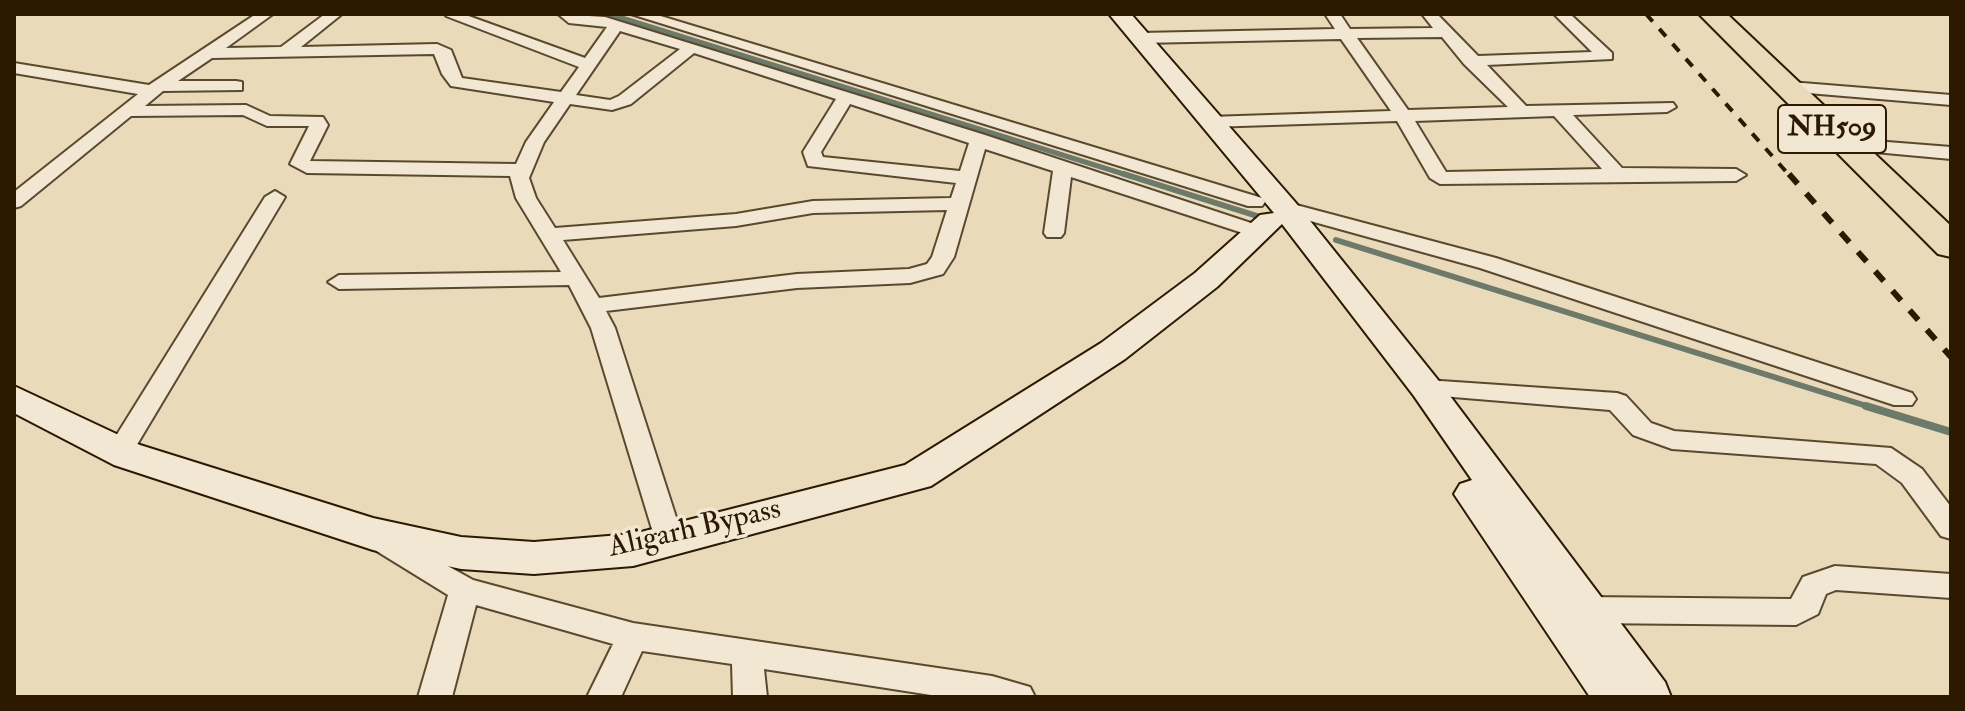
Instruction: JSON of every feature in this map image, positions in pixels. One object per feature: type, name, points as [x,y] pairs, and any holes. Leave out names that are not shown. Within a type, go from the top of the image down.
[{"type":"highway","name":"NH509","points":[[1712,14],[1951,246]]},
{"type":"main road","points":[[1102,14],[1270,215],[1426,388],[1648,697]]},
{"type":"main road","points":[[1130,26],[1209,122],[1270,215],[1402,392],[1616,697]]},
{"type":"main road","name":"Aligarh Bypass","points":[[17,406],[120,451],[373,534],[461,553],[534,558],[633,550],[917,476],[1113,351],[1206,280],[1270,215]]},
{"type":"street","points":[[14,202],[156,89],[266,14]]},
{"type":"street","points":[[284,52],[335,14]]},
{"type":"street","points":[[488,29],[505,14]]},
{"type":"street","points":[[565,14],[574,20],[616,25],[692,47],[1063,167],[1488,263],[1903,399]]},
{"type":"street","points":[[638,14],[1270,215]]},
{"type":"street","points":[[715,14],[719,39]]},
{"type":"street","points":[[1332,14],[1402,114],[1440,178],[1736,175]]},
{"type":"street","points":[[1429,14],[1470,61],[1522,112]]},
{"type":"street","points":[[1470,61],[1606,56],[1561,14]]},
{"type":"street","points":[[454,16],[587,64]]},
{"type":"street","points":[[616,25],[587,64],[520,170],[526,198],[592,306],[612,355],[669,539]]},
{"type":"street","points":[[1130,26],[1346,35],[1444,32]]},
{"type":"street","points":[[208,53],[437,49],[444,51],[450,74],[457,82],[617,104],[692,47]]},
{"type":"street","points":[[14,68],[156,89],[236,86]]},
{"type":"street","points":[[1790,87],[1951,100]]},
{"type":"street","points":[[845,98],[812,152],[815,162],[968,178]]},
{"type":"street","points":[[1209,122],[1667,107]]},
{"type":"street","points":[[127,111],[246,110],[267,121],[317,121],[319,125],[299,164],[307,167],[520,170]]},
{"type":"street","points":[[1559,111],[1617,174]]},
{"type":"street","points":[[592,306],[760,285],[922,273],[941,263],[979,139]]},
{"type":"street","points":[[1849,145],[1951,153]]},
{"type":"street","points":[[1054,233],[1063,167]]},
{"type":"street","points":[[120,451],[275,197]]},
{"type":"street","points":[[550,235],[736,220],[813,207],[960,204]]},
{"type":"street","points":[[339,282],[576,278]]},
{"type":"street","points":[[1426,388],[1617,402],[1642,429],[1672,440],[1882,455],[1912,476],[1951,528]]},
{"type":"street","points":[[373,534],[465,590],[633,636],[992,690],[1018,697]]},
{"type":"street","points":[[1586,610],[1796,612],[1807,605],[1814,586],[1835,578],[1951,586]]},
{"type":"street","points":[[435,697],[465,590]]},
{"type":"street","points":[[604,697],[633,636]]},
{"type":"street","points":[[747,652],[750,697]]},
{"type":"waterway","points":[[609,14],[1130,176]]},
{"type":"waterway","points":[[1124,174],[1257,216]]},
{"type":"waterway","points":[[1336,240],[1873,408]]},
{"type":"waterway","points":[[1866,406],[1951,432]]},
{"type":"railway","points":[[1646,14],[1790,176]]},
{"type":"railway","points":[[1789,174],[1951,357]]}]
